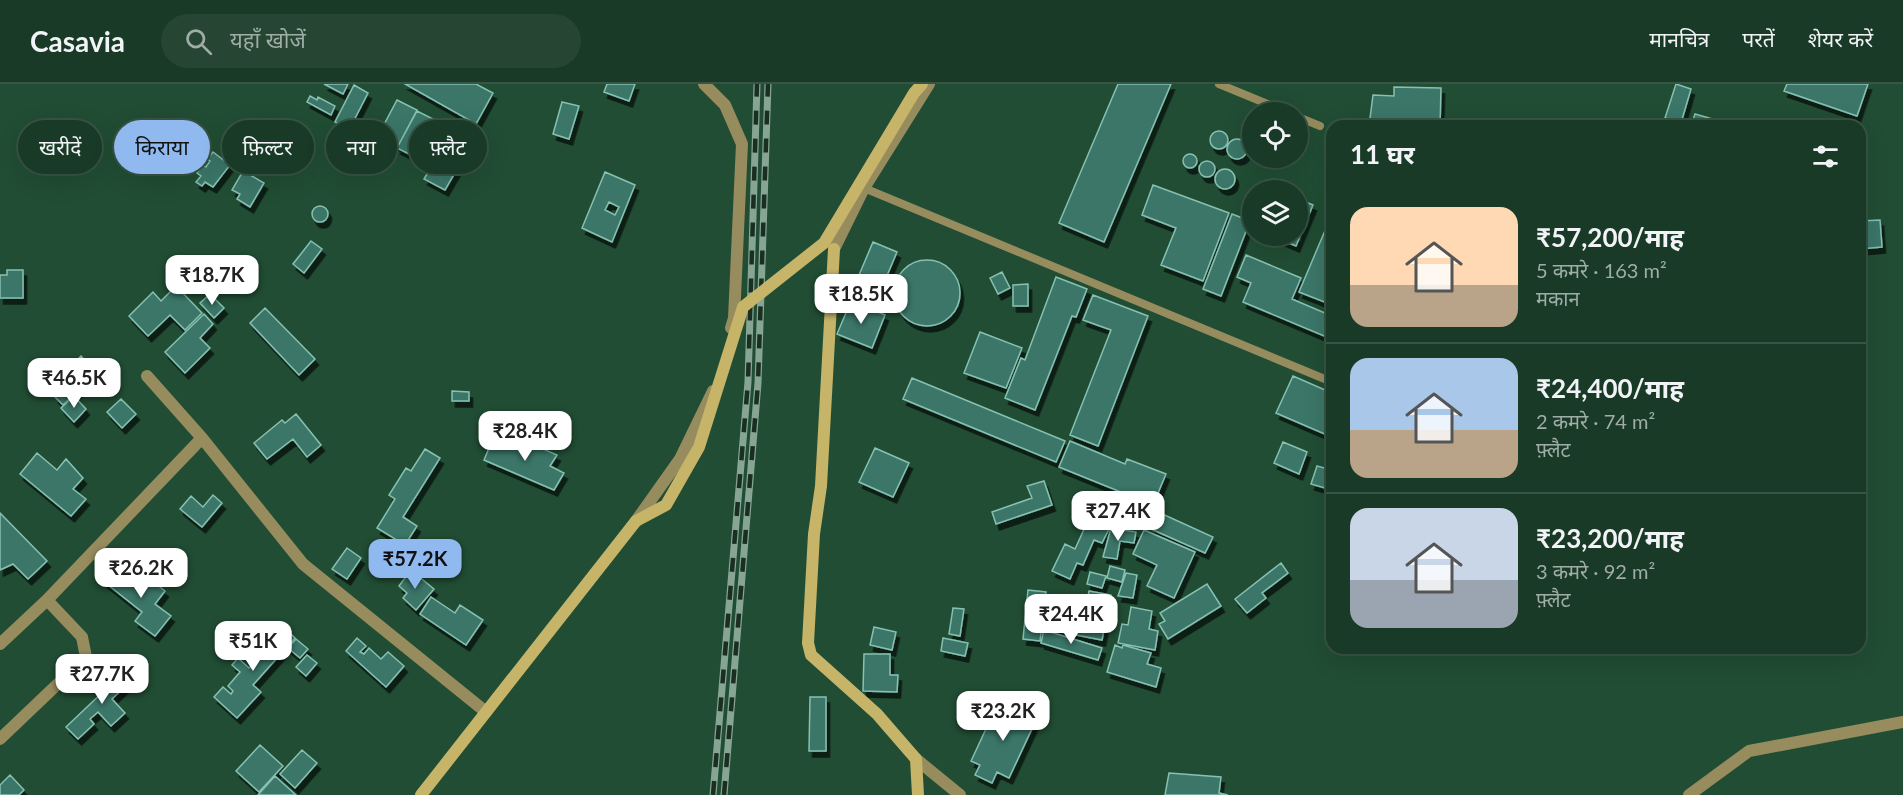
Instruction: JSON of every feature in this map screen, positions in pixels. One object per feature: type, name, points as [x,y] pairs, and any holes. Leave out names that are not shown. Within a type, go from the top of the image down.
[{"type":"street","points":[[422,795],[636,521],[684,449],[713,389],[734,318],[742,144],[724,105],[704,84]]},
{"type":"street","points":[[636,521],[666,505],[699,447],[743,307],[824,243],[922,84]]},
{"type":"street","points":[[929,84],[864,188],[834,249],[821,486],[814,534],[808,643],[811,655],[877,714],[916,759],[960,795]]},
{"type":"street","points":[[147,376],[202,438],[303,564],[486,712]]},
{"type":"street","points":[[0,644],[46,600],[202,438]]},
{"type":"street","points":[[0,739],[86,657],[82,637],[46,600]]},
{"type":"street","points":[[1689,795],[1749,751],[1903,722]]},
{"type":"street","points":[[916,759],[918,795]]},
{"type":"lane","points":[[1219,84],[1263,102]]},
{"type":"lane","points":[[1308,121],[1320,126]]},
{"type":"lane","points":[[864,188],[1326,380]]},
{"type":"building","points":[[324,84],[348,84],[343,94]]},
{"type":"building","points":[[405,84],[476,84],[493,93],[478,120],[469,120]]},
{"type":"building","points":[[607,84],[635,84],[629,101],[604,92]]},
{"type":"building","points":[[1118,84],[1171,84],[1104,242],[1059,223]]},
{"type":"building","points":[[1676,84],[1691,89],[1682,120],[1665,118]]},
{"type":"building","points":[[1787,84],[1868,84],[1857,116],[1784,91]]},
{"type":"building","points":[[354,85],[368,93],[354,120],[336,120]]},
{"type":"building","points":[[1394,87],[1441,88],[1440,120],[1370,120],[1373,95],[1394,96]]},
{"type":"building","points":[[310,96],[317,100],[318,97],[335,106],[331,115],[307,102]]},
{"type":"building","points":[[397,100],[417,110],[412,120],[409,120],[409,125],[398,146],[397,120],[386,120]]},
{"type":"building","points":[[562,102],[579,106],[569,139],[553,134]]},
{"type":"building","points":[[417,111],[435,120],[412,120]]},
{"type":"building","points":[[1695,114],[1716,120],[1693,120]]},
{"type":"building","points":[[409,126],[409,154],[397,148]]},
{"type":"building","points":[[1215,131],[1223,131],[1228,136],[1226,147],[1215,149],[1210,144],[1210,136]]},
{"type":"building","points":[[1233,140],[1241,140],[1242,157],[1233,158],[1228,153],[1228,145]]},
{"type":"building","points":[[213,152],[222,159],[223,174],[213,187],[205,182],[202,186],[196,182],[201,176],[198,174],[210,174],[210,156]]},
{"type":"building","points":[[1190,154],[1195,156],[1197,161],[1195,166],[1190,168],[1185,166],[1183,161],[1185,156]]},
{"type":"building","points":[[1207,161],[1213,163],[1215,169],[1213,175],[1207,177],[1201,175],[1199,169],[1201,163]]},
{"type":"building","points":[[1225,169],[1232,172],[1235,179],[1232,186],[1225,189],[1218,186],[1215,179],[1218,172]]},
{"type":"building","points":[[605,172],[635,185],[612,242],[582,228]],"holes":[[[609,202],[619,207],[615,215],[605,210]]]},
{"type":"building","points":[[241,174],[248,174],[264,183],[250,207],[237,199],[240,194],[232,190]]},
{"type":"building","points":[[427,174],[454,174],[445,190],[424,179]]},
{"type":"building","points":[[1153,185],[1229,213],[1203,281],[1161,265],[1176,228],[1142,215]]},
{"type":"building","points":[[1308,203],[1313,205],[1308,217]]},
{"type":"building","points":[[320,206],[326,208],[328,214],[326,220],[320,222],[314,220],[312,214],[314,208]]},
{"type":"building","points":[[1232,214],[1242,218],[1242,242],[1221,296],[1203,289]]},
{"type":"building","points":[[1880,220],[1882,247],[1866,248],[1866,221]]},
{"type":"building","points":[[1326,228],[1326,303],[1299,292]]},
{"type":"building","points":[[311,241],[322,249],[304,273],[293,264]]},
{"type":"building","points":[[873,242],[897,252],[875,304],[851,294]]},
{"type":"building","points":[[1246,255],[1301,278],[1292,299],[1326,313],[1326,337],[1243,302],[1251,283],[1237,277]]},
{"type":"building","points":[[933,260],[951,269],[958,280],[960,293],[958,306],[951,317],[940,324],[921,326],[903,317],[896,306],[894,287],[903,269],[914,262]]},
{"type":"building","points":[[7,270],[23,270],[23,298],[0,298],[0,275],[7,275]]},
{"type":"building","points":[[1002,272],[1010,288],[998,294],[990,278]]},
{"type":"building","points":[[1056,277],[1087,289],[1076,317],[1072,316],[1035,410],[1005,398],[1021,358],[1025,360]]},
{"type":"building","points":[[1028,284],[1028,306],[1013,306],[1013,285]]},
{"type":"building","points":[[176,286],[202,313],[185,330],[170,315],[148,336],[129,316],[153,292],[161,301]]},
{"type":"building","points":[[210,294],[224,308],[214,318],[200,303]]},
{"type":"building","points":[[1093,295],[1148,316],[1098,446],[1070,435],[1111,330],[1083,320]]},
{"type":"building","points":[[851,301],[885,315],[872,348],[837,334]]},
{"type":"building","points":[[265,308],[315,359],[299,375],[250,323]]},
{"type":"building","points":[[204,314],[213,324],[200,338],[210,348],[185,373],[165,352]]},
{"type":"building","points":[[980,332],[1022,348],[1006,388],[964,373]]},
{"type":"building","points":[[81,356],[97,373],[63,405],[55,397],[64,389],[56,381]]},
{"type":"building","points":[[1293,376],[1326,390],[1326,435],[1276,413]]},
{"type":"building","points":[[912,378],[1065,441],[1056,462],[903,399]]},
{"type":"building","points":[[452,391],[469,392],[469,401],[452,401]]},
{"type":"building","points":[[74,396],[86,409],[74,422],[61,408]]},
{"type":"building","points":[[121,399],[136,414],[122,428],[107,412]]},
{"type":"building","points":[[296,414],[321,445],[307,457],[293,439],[267,459],[254,443],[282,420],[285,423]]},
{"type":"building","points":[[494,436],[521,450],[525,441],[557,455],[550,466],[564,473],[554,490],[484,460]]},
{"type":"building","points":[[1070,441],[1125,464],[1127,459],[1166,474],[1153,505],[1059,467]]},
{"type":"building","points":[[1283,442],[1307,452],[1299,474],[1274,463]]},
{"type":"building","points":[[875,448],[909,463],[893,497],[859,482]]},
{"type":"building","points":[[425,449],[440,458],[403,517],[417,526],[405,545],[377,528],[395,499],[389,495],[406,468],[411,471]]},
{"type":"building","points":[[37,453],[57,470],[66,459],[83,478],[73,489],[86,499],[71,516],[20,474]]},
{"type":"building","points":[[1317,466],[1326,468],[1326,488],[1311,484]]},
{"type":"building","points":[[1044,481],[1052,505],[996,524],[992,512],[1032,498],[1027,486]]},
{"type":"building","points":[[213,495],[222,503],[202,527],[180,509],[191,496],[203,507]]},
{"type":"building","points":[[1158,512],[1213,537],[1205,553],[1151,529]]},
{"type":"building","points":[[0,513],[47,561],[28,579],[13,564],[0,570]]},
{"type":"building","points":[[1091,514],[1112,523],[1102,543],[1094,540],[1083,565],[1077,563],[1070,579],[1052,571],[1065,544],[1075,549]]},
{"type":"building","points":[[1111,528],[1136,532],[1134,543],[1120,541],[1117,559],[1103,557]]},
{"type":"building","points":[[1144,530],[1195,552],[1174,598],[1147,586],[1157,565],[1133,554]]},
{"type":"building","points":[[347,548],[361,558],[347,579],[332,569]]},
{"type":"building","points":[[1281,563],[1288,573],[1262,593],[1266,598],[1247,613],[1235,599]]},
{"type":"building","points":[[1110,566],[1125,570],[1122,582],[1107,578]]},
{"type":"building","points":[[114,567],[135,583],[143,573],[165,591],[155,604],[171,616],[155,636],[135,621],[142,612],[103,581]]},
{"type":"building","points":[[411,570],[434,589],[416,610],[403,598],[407,593],[399,586]]},
{"type":"building","points":[[1090,572],[1106,576],[1102,588],[1087,584]]},
{"type":"building","points":[[1126,573],[1137,575],[1133,598],[1118,596]]},
{"type":"building","points":[[1207,584],[1221,606],[1168,639],[1159,624],[1165,621],[1160,613]]},
{"type":"building","points":[[1028,590],[1046,592],[1040,641],[1023,639]]},
{"type":"building","points":[[1089,591],[1111,595],[1102,640],[1045,629],[1049,609],[1064,612],[1066,604],[1086,607]]},
{"type":"building","points":[[431,597],[455,613],[460,605],[483,620],[466,645],[420,614]]},
{"type":"building","points":[[1131,607],[1152,611],[1149,629],[1158,631],[1155,650],[1118,643],[1122,624],[1128,625]]},
{"type":"building","points":[[953,608],[964,609],[960,636],[949,634]]},
{"type":"building","points":[[283,626],[295,638],[253,685],[261,692],[237,718],[214,697],[223,687],[231,694],[233,691],[228,686],[240,672],[232,665],[238,658],[249,668],[254,663],[242,652],[252,640],[262,649]]},
{"type":"building","points":[[874,627],[896,632],[892,650],[870,645]]},
{"type":"building","points":[[1044,630],[1102,648],[1098,660],[1041,643]]},
{"type":"building","points":[[357,638],[366,646],[360,652],[364,654],[369,648],[381,659],[388,652],[404,666],[386,687],[346,651]]},
{"type":"building","points":[[943,638],[968,643],[965,656],[941,651]]},
{"type":"building","points":[[296,639],[308,649],[300,658],[288,648]]},
{"type":"building","points":[[1115,645],[1151,653],[1147,664],[1161,668],[1156,687],[1107,672]]},
{"type":"building","points":[[864,654],[890,654],[890,675],[898,675],[897,692],[863,691]]},
{"type":"building","points":[[307,655],[317,663],[306,676],[296,667]]},
{"type":"building","points":[[117,666],[131,681],[112,699],[125,713],[111,726],[98,712],[90,719],[94,724],[78,739],[66,727],[107,688],[101,682]]},
{"type":"building","points":[[810,697],[826,697],[826,751],[809,751]]},
{"type":"building","points":[[999,701],[1037,718],[1009,778],[997,772],[992,783],[975,775],[980,765],[971,761]]},
{"type":"building","points":[[260,745],[283,766],[259,792],[236,771]]},
{"type":"building","points":[[302,750],[317,763],[295,788],[280,774]]},
{"type":"building","points":[[1169,773],[1221,777],[1219,793],[1228,795],[1165,795]]},
{"type":"building","points":[[10,775],[24,790],[19,795],[0,795],[0,785]]},
{"type":"building","points":[[275,776],[296,795],[258,795]]},
{"type":"railway","points":[[713,795],[748,382],[757,84]]},
{"type":"railway","points":[[724,795],[758,383],[768,84]]}]
